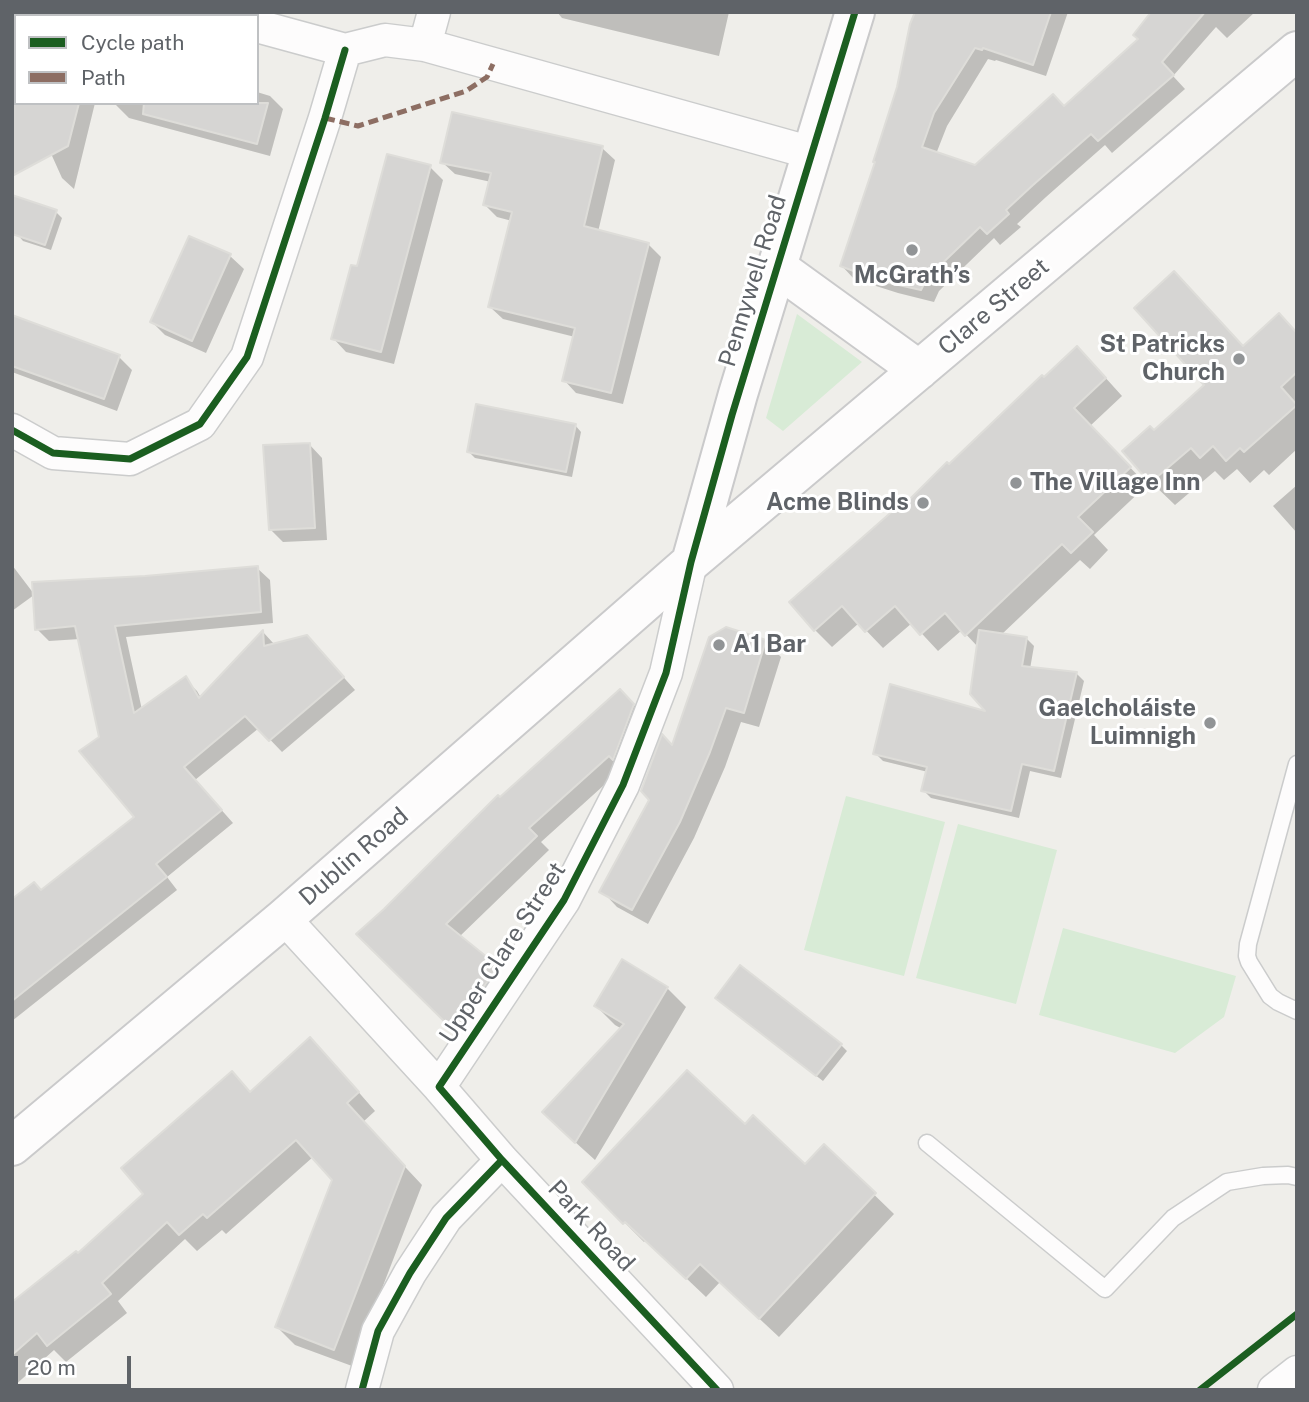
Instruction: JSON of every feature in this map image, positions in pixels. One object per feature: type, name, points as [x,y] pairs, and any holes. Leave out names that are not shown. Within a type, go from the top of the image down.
[{"type":"main road","name":"Pennywell Road","points":[[691,562],[738,394],[855,12]]},
{"type":"main road","name":"Clare Street","points":[[691,562],[1297,51]]},
{"type":"main road","points":[[778,268],[919,370]]},
{"type":"main road","name":"Dublin Road","points":[[12,1146],[284,918],[691,562]]},
{"type":"street","points":[[425,45],[435,12]]},
{"type":"street","points":[[259,27],[345,50],[385,40],[425,45],[812,153]]},
{"type":"street","points":[[12,430],[53,453],[130,459],[200,424],[247,357],[326,118],[345,50]]},
{"type":"street","name":"Upper Clare Street","points":[[439,1087],[565,900],[623,785],[666,673],[691,562]]},
{"type":"street","name":"Park Road","points":[[284,918],[502,1160],[716,1389]]},
{"type":"street","points":[[362,1390],[378,1331],[410,1273],[446,1219],[502,1160]]},
{"type":"street","points":[[1274,1390],[1297,1372]]},
{"type":"lane","points":[[1297,764],[1247,956],[1270,996],[1297,1011]]},
{"type":"lane","points":[[927,1143],[1105,1289],[1173,1218],[1227,1182],[1263,1176],[1297,1177]]},
{"type":"green space","points":[[797,314],[862,362],[783,431],[766,418]]},
{"type":"green space","points":[[846,796],[945,822],[904,976],[804,950]]},
{"type":"green space","points":[[958,824],[1057,850],[1016,1004],[916,978]]},
{"type":"green space","points":[[1063,928],[1236,976],[1224,1017],[1175,1053],[1039,1015]]},
{"type":"building","points":[[915,12],[1051,12],[1033,65],[983,48],[975,48],[934,113],[922,147],[975,165],[1053,94],[1064,106],[1138,39],[1133,35],[1151,12],[1205,12],[1162,62],[1174,75],[1098,141],[1091,134],[1006,210],[1009,214],[987,234],[980,227],[927,278],[921,290],[881,281],[840,266],[875,162]]},
{"type":"building","points":[[12,103],[78,105],[68,146],[12,176]]},
{"type":"building","points":[[268,103],[257,144],[143,114],[144,105]]},
{"type":"building","points":[[452,112],[603,146],[584,226],[649,243],[611,393],[562,381],[575,328],[488,307],[512,212],[483,205],[491,173],[440,163]]},
{"type":"building","points":[[387,154],[431,165],[381,352],[331,339],[351,265],[357,266]]},
{"type":"building","points":[[12,195],[57,210],[45,245],[12,234]]},
{"type":"building","points":[[189,236],[231,254],[192,341],[150,322]]},
{"type":"building","name":"St Patricks Church","points":[[1174,271],[1243,346],[1279,313],[1297,333],[1297,372],[1281,387],[1297,405],[1244,452],[1240,448],[1226,461],[1213,446],[1200,458],[1191,448],[1150,483],[1122,451],[1150,426],[1154,430],[1204,385],[1134,308]]},
{"type":"building","points":[[12,315],[120,355],[104,399],[12,366]]},
{"type":"building","points":[[1077,346],[1106,378],[1074,408],[1131,467],[1078,517],[1093,532],[1071,553],[1062,544],[965,636],[945,613],[920,635],[895,606],[865,632],[842,606],[814,631],[789,602],[896,508],[898,511],[947,462],[949,464],[1042,375],[1044,377]]},
{"type":"building","points":[[476,404],[576,424],[566,472],[467,452]]},
{"type":"building","points":[[310,443],[315,528],[269,530],[263,445]]},
{"type":"building","points":[[258,566],[261,612],[115,626],[134,713],[186,676],[199,698],[263,630],[264,646],[307,635],[344,677],[269,741],[245,716],[184,767],[222,810],[156,864],[167,877],[12,1001],[12,899],[34,882],[41,890],[134,817],[79,751],[99,737],[75,626],[35,630],[32,582]]},
{"type":"building","points":[[726,627],[766,640],[744,713],[726,708],[680,822],[632,910],[599,892],[649,800],[641,791],[662,734],[672,745],[709,637]]},
{"type":"building","points":[[979,630],[1027,637],[1022,666],[1077,672],[1054,771],[1022,764],[1011,811],[921,791],[927,767],[873,754],[890,684],[985,711],[970,694]]},
{"type":"building","points":[[620,689],[634,704],[613,760],[609,756],[529,828],[537,836],[446,924],[498,966],[454,1031],[356,934],[498,795],[500,797]]},
{"type":"building","points":[[622,959],[668,987],[575,1143],[542,1112],[624,1024],[594,1006]]},
{"type":"building","points":[[740,965],[842,1044],[816,1076],[715,998]]},
{"type":"building","points":[[310,1037],[359,1092],[347,1103],[405,1166],[334,1350],[275,1327],[332,1180],[296,1140],[207,1218],[203,1214],[179,1235],[167,1222],[102,1283],[111,1294],[47,1346],[37,1333],[12,1355],[12,1302],[76,1251],[78,1253],[143,1194],[121,1168],[232,1071],[250,1092]]},
{"type":"building","points":[[687,1070],[745,1124],[753,1115],[805,1164],[824,1144],[876,1193],[759,1319],[700,1264],[686,1279],[625,1222],[623,1224],[582,1182]]},
{"type":"marked path","points":[[325,118],[358,126],[466,91],[487,77],[493,64]]},
{"type":"cycle path","points":[[717,1390],[502,1160],[439,1087],[564,900],[623,785],[666,673],[691,562],[732,415],[855,12]]},
{"type":"cycle path","points":[[12,430],[53,453],[130,459],[200,424],[247,357],[345,50]]},
{"type":"cycle path","points":[[362,1390],[378,1331],[410,1273],[446,1218],[502,1160]]},
{"type":"cycle path","points":[[1200,1390],[1297,1314]]},
{"type":"place","name":"McGrath’s","points":[[912,250]]},
{"type":"place","name":"St Patricks Church","points":[[1239,359]]},
{"type":"place","name":"The Village Inn","points":[[1016,483]]},
{"type":"place","name":"Acme Blinds","points":[[923,503]]},
{"type":"place","name":"A1 Bar","points":[[719,645]]},
{"type":"place","name":"Gaelcholáiste Luimnigh","points":[[1210,723]]}]
